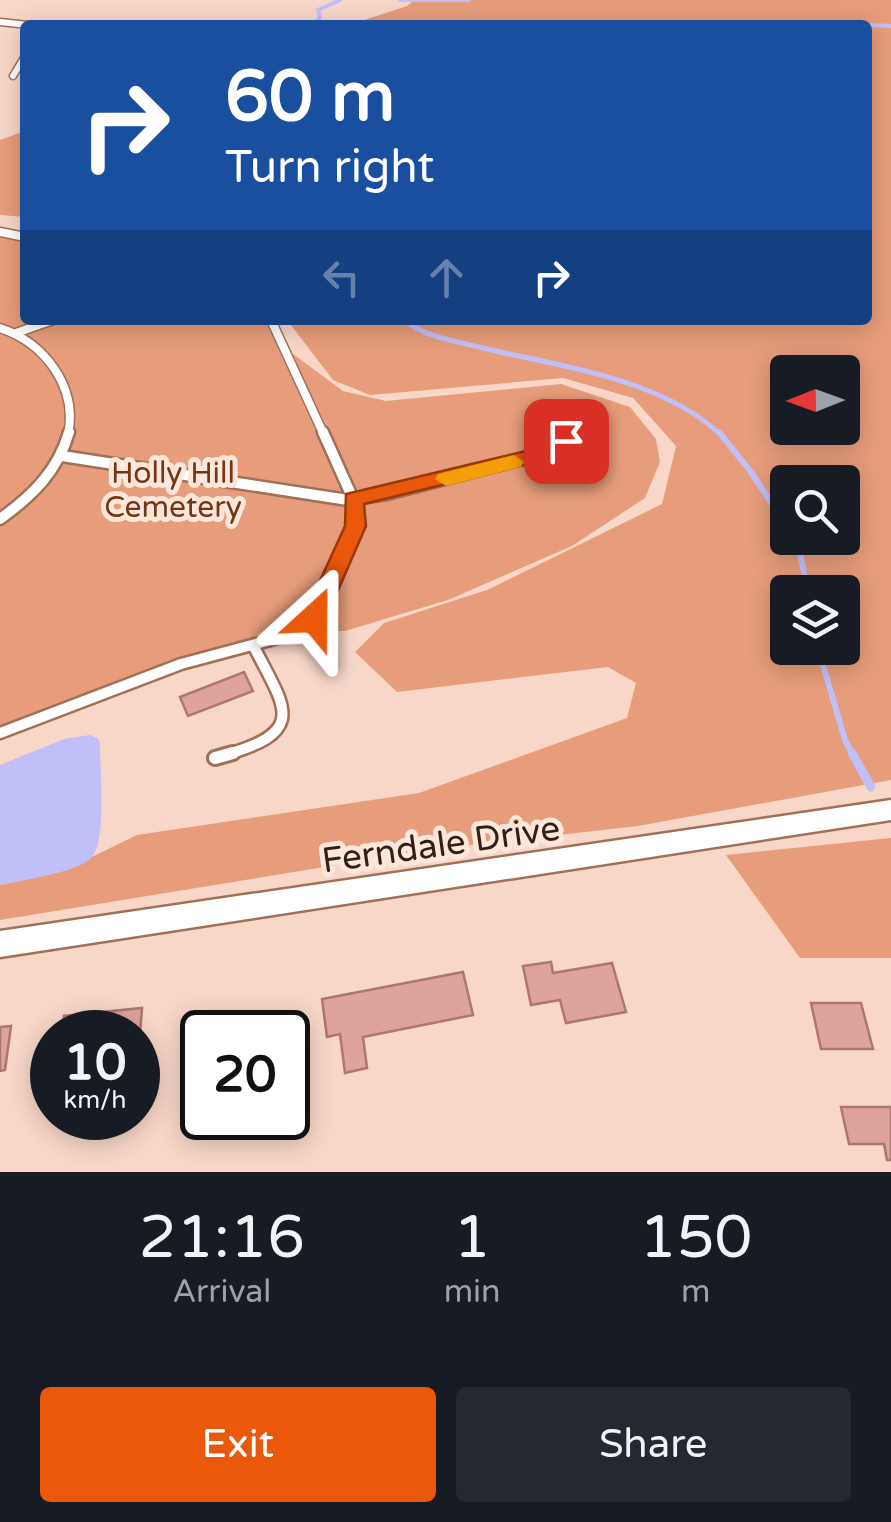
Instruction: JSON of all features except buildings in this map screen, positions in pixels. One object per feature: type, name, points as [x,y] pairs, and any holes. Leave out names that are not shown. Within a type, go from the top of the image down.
[{"type":"street","name":"Ferndale Drive","points":[[0,944],[891,810]]},
{"type":"lane","points":[[13,76],[20,64]]},
{"type":"lane","points":[[16,332],[38,325]]},
{"type":"lane","points":[[0,733],[181,664],[304,631],[314,618],[356,526],[353,499],[274,325]]},
{"type":"lane","points":[[0,328],[16,332],[46,356],[64,381],[70,405],[70,430],[62,456],[41,488],[0,518]]},
{"type":"lane","points":[[62,456],[353,499],[558,450],[566,441]]},
{"type":"lane","points":[[215,758],[258,747],[274,740],[282,729],[280,698],[252,646]]},
{"type":"green space","points":[[414,0],[891,0],[891,780],[638,826],[435,849],[0,920],[0,885],[65,870],[137,835],[419,793],[627,718],[636,683],[608,667],[397,692],[355,652],[384,623],[487,590],[662,504],[676,446],[633,398],[563,378],[370,395],[333,380],[291,325],[872,325],[872,20],[364,20]]},
{"type":"green space","points":[[20,133],[20,217],[0,215],[0,140]]},
{"type":"green space","name":"Holly Hill Cemetery","points":[[0,232],[20,236],[20,325],[274,325],[285,348],[343,391],[386,401],[561,384],[630,407],[656,439],[660,462],[645,498],[572,546],[448,600],[345,631],[304,631],[230,650],[0,733]]},
{"type":"green space","points":[[891,838],[891,958],[800,958],[726,855]]},
{"type":"water","points":[[90,735],[99,739],[101,789],[99,837],[91,858],[61,872],[0,885],[0,765],[64,739]]},
{"type":"waterway","points":[[318,20],[318,10],[340,0]]},
{"type":"waterway","points":[[400,0],[469,0]]},
{"type":"waterway","points":[[872,25],[891,26]]},
{"type":"waterway","points":[[412,325],[442,338],[640,387],[697,416],[721,435]]},
{"type":"waterway","points":[[719,432],[770,501]]},
{"type":"waterway","points":[[800,555],[805,575]]},
{"type":"waterway","points":[[823,665],[853,755]]},
{"type":"waterway","points":[[852,753],[871,787]]},
{"type":"slow traffic","points":[[446,479],[514,462]]},
{"type":"route","points":[[314,618],[356,526],[353,499],[388,494],[558,450],[566,441]]}]
